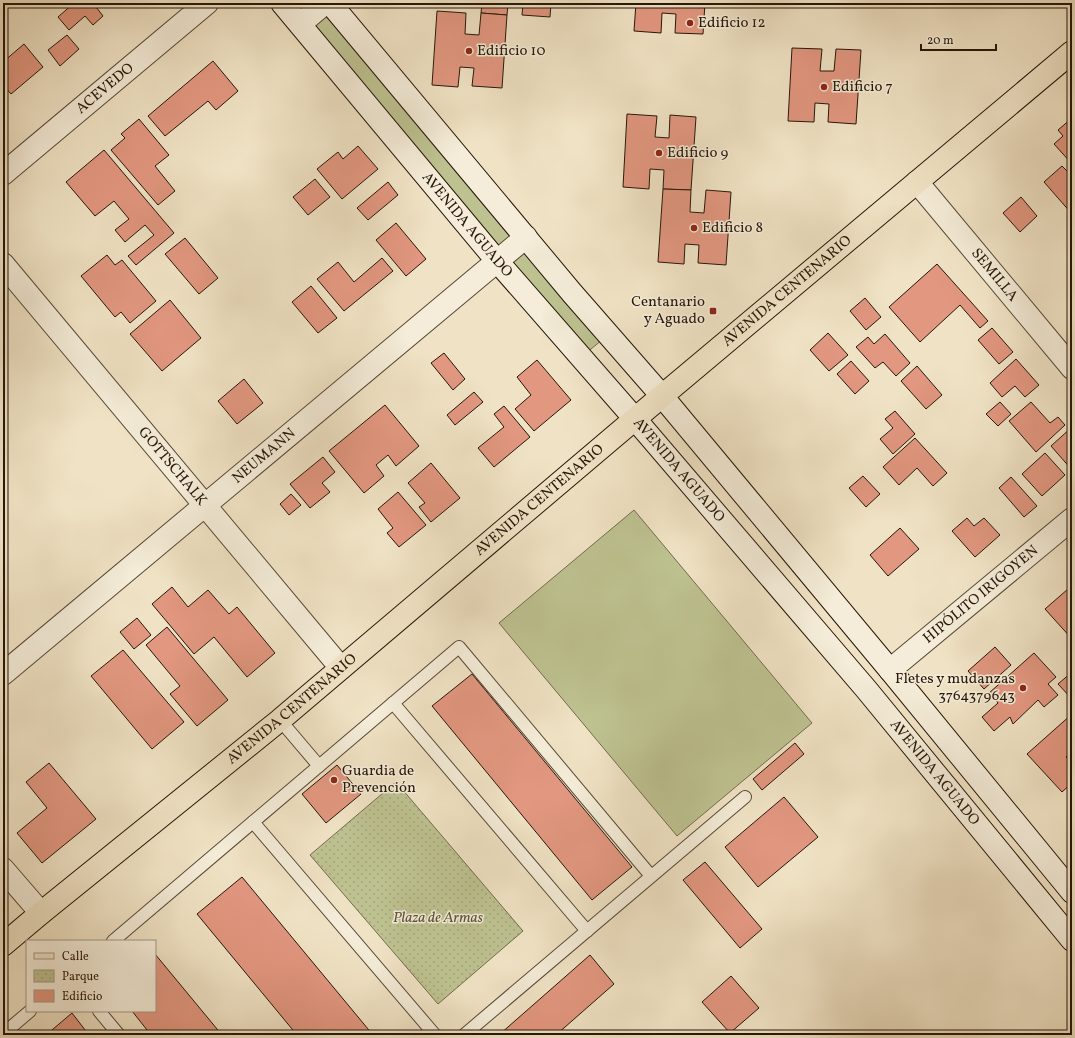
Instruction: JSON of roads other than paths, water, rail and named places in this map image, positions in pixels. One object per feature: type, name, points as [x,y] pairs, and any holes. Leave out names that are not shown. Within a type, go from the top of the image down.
[{"type":"main road","name":"ACEVEDO","points":[[3,174],[207,3]]},
{"type":"main road","name":"AVENIDA AGUADO","points":[[282,3],[497,261],[635,419],[866,689],[1072,940]]},
{"type":"main road","points":[[300,24],[325,3]]},
{"type":"main road","name":"AVENIDA AGUADO","points":[[330,3],[572,293],[662,396],[1072,892]]},
{"type":"main road","name":"AVENIDA CENTENARIO","points":[[3,945],[280,720],[662,396],[1072,52]]},
{"type":"main road","name":"SEMILLA","points":[[917,182],[1072,368]]},
{"type":"main road","name":"NEUMANN","points":[[3,674],[526,237]]},
{"type":"main road","name":"GOTTSCHALK","points":[[3,264],[341,668]]},
{"type":"main road","name":"HIPÓLITO IRIGOYEN","points":[[890,670],[1072,519]]},
{"type":"main road","points":[[3,869],[41,913]]},
{"type":"lane","points":[[114,940],[460,647],[652,876]]},
{"type":"lane","points":[[393,703],[587,931]]},
{"type":"lane","points":[[280,720],[320,766]]},
{"type":"lane","points":[[464,1035],[745,797]]},
{"type":"lane","points":[[253,822],[435,1035]]},
{"type":"lane","points":[[3,1034],[29,1012]]},
{"type":"lane","points":[[100,1012],[119,1035]]},
{"type":"place","name":"Edificio 12","points":[[690,23]]},
{"type":"place","name":"Edificio 10","points":[[469,51]]},
{"type":"place","name":"Edificio 7","points":[[824,87]]},
{"type":"place","name":"Edificio 9","points":[[659,153]]},
{"type":"place","name":"Edificio 8","points":[[694,228]]},
{"type":"place","name":"Centanario y Aguado","points":[[713,311]]},
{"type":"place","name":"Fletes y mudanzas 3764379643","points":[[1023,688]]},
{"type":"place","name":"Guardia de Prevención","points":[[334,780]]},
{"type":"park label","name":"Plaza de Armas","points":[[438,918]]}]
